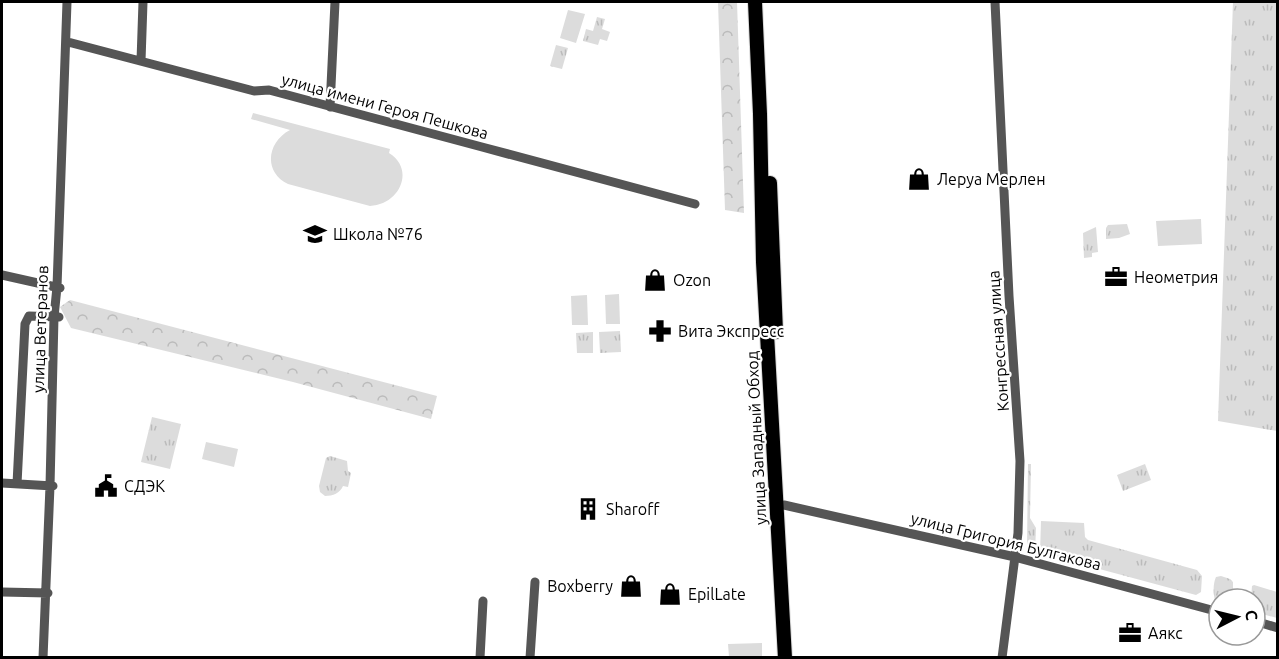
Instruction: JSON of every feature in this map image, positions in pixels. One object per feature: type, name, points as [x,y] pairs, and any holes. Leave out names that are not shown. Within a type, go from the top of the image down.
[{"type":"highway","points":[[749,2],[750,76],[760,168]]},
{"type":"highway","name":"улица Западный Обход","points":[[755,2],[763,262],[785,657]]},
{"type":"highway","name":"улица Западный Обход","points":[[762,2],[790,657]]},
{"type":"street","name":"улица Ветеранов","points":[[58,287],[68,2]]},
{"type":"street","name":"улица Ветеранов","points":[[44,657],[68,2]]},
{"type":"street","points":[[141,61],[143,2]]},
{"type":"street","points":[[330,107],[335,2]]},
{"type":"street","name":"Конгрессная улица","points":[[995,2],[1009,296],[1020,461],[1015,557],[1002,657]]},
{"type":"street","name":"улица имени Героя Пешкова","points":[[68,42],[254,91],[269,90],[695,204]]},
{"type":"street","points":[[2,275],[58,287]]},
{"type":"street","points":[[17,484],[25,324],[29,316],[57,317]]},
{"type":"street","points":[[2,483],[52,486]]},
{"type":"street","name":"улица Григория Булгакова","points":[[784,505],[1015,557],[1207,609]]},
{"type":"street","points":[[530,657],[535,582]]},
{"type":"street","points":[[2,592],[46,593]]},
{"type":"street","points":[[480,657],[483,602]]},
{"type":"green space","points":[[718,2],[737,2],[744,213],[725,210]]},
{"type":"green space","points":[[1233,2],[1277,2],[1277,431],[1218,421]]},
{"type":"green space","points":[[568,10],[585,14],[576,43],[560,38]]},
{"type":"green space","points":[[597,17],[605,19],[602,29],[610,32],[607,41],[600,39],[598,45],[583,41],[586,29],[593,31]]},
{"type":"green space","points":[[556,45],[568,48],[562,69],[550,66]]},
{"type":"green space","points":[[253,113],[390,149],[389,153],[402,168],[400,186],[389,200],[370,206],[288,184],[275,172],[271,157],[276,142],[290,130],[251,119]]},
{"type":"green space","points":[[1201,219],[1202,244],[1158,246],[1156,221]]},
{"type":"green space","points":[[1127,224],[1130,234],[1106,239],[1108,225]]},
{"type":"green space","points":[[1096,227],[1098,252],[1092,253],[1092,257],[1084,258],[1083,233]]},
{"type":"green space","points":[[619,294],[620,324],[606,324],[605,295]]},
{"type":"green space","points":[[587,295],[588,325],[572,325],[571,296]]},
{"type":"green space","points":[[70,300],[437,396],[431,419],[293,382],[71,328],[60,307]]},
{"type":"green space","points":[[620,331],[621,352],[600,353],[599,332]]},
{"type":"green space","points":[[593,332],[593,353],[577,353],[576,333]]},
{"type":"green space","points":[[152,417],[181,424],[170,469],[141,462]]},
{"type":"green space","points":[[206,442],[238,449],[234,467],[202,459]]},
{"type":"green space","points":[[330,456],[347,461],[348,471],[351,473],[348,487],[343,486],[336,494],[325,496],[320,492],[319,486],[326,458]]},
{"type":"green space","points":[[1028,464],[1031,464],[1030,518],[1036,528],[1035,552],[1030,551],[1027,547]]},
{"type":"green space","points":[[1145,464],[1151,480],[1123,491],[1117,475]]},
{"type":"green space","points":[[1041,521],[1084,523],[1085,537],[1088,540],[1197,570],[1202,576],[1201,592],[1196,595],[1040,553]]},
{"type":"green space","points":[[1216,577],[1230,579],[1233,587],[1214,587]]},
{"type":"green space","points":[[1267,589],[1277,592],[1277,618],[1267,615]]},
{"type":"green space","points":[[762,643],[762,657],[729,657],[728,644]]},
{"type":"place","name":"Леруа Мерлен","points":[[919,179]]},
{"type":"place","name":"Школа №76","points":[[315,234]]},
{"type":"place","name":"Неометрия","points":[[1116,277]]},
{"type":"place","name":"Ozon","points":[[655,280]]},
{"type":"place","name":"Вита Экспресс","points":[[660,331]]},
{"type":"place","name":"СДЭК","points":[[106,486]]},
{"type":"place","name":"Sharoff","points":[[588,509]]},
{"type":"place","name":"Boxberry","points":[[631,586]]},
{"type":"place","name":"EpilLate","points":[[670,594]]},
{"type":"place","name":"Аякс","points":[[1130,633]]}]
